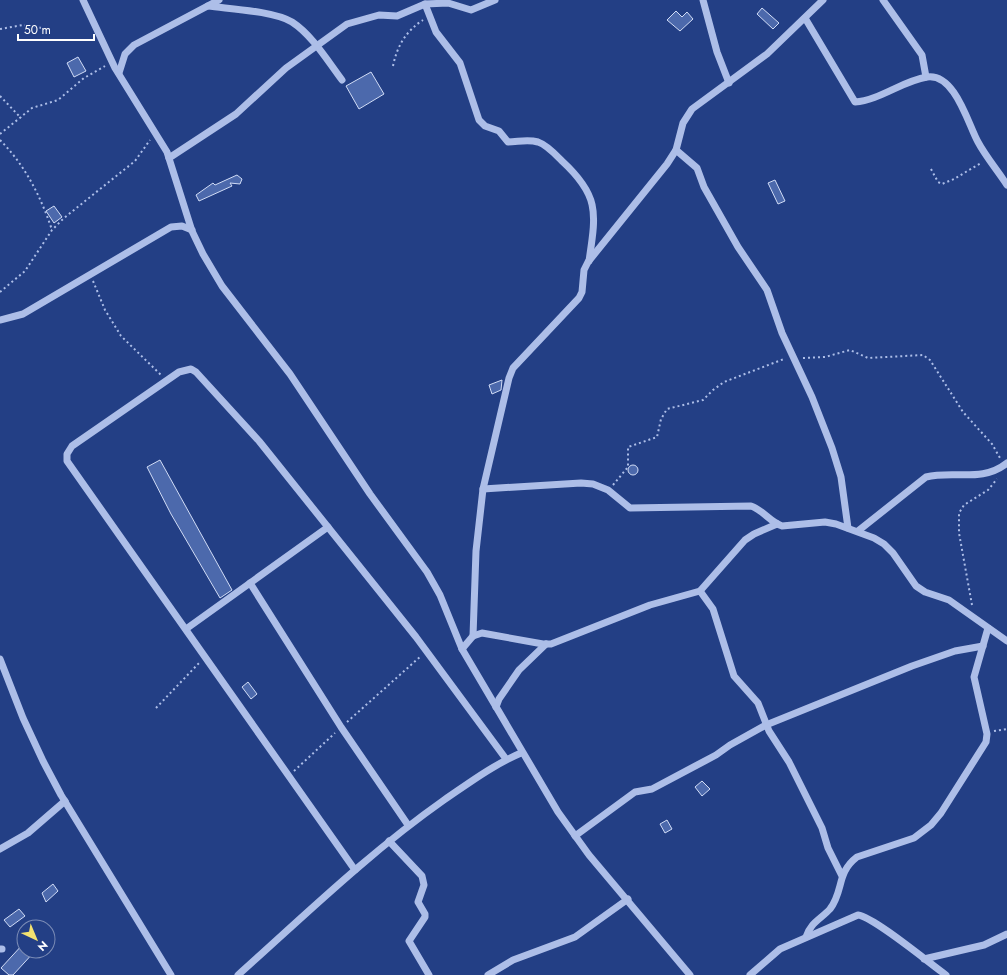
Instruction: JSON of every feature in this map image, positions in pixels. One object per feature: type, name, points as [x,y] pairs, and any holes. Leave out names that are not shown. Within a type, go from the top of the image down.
[{"type":"street","points":[[83,0],[119,73],[156,133],[169,158],[192,230],[203,254],[222,286],[290,374],[362,481],[427,572],[440,595],[462,649],[521,753],[575,836],[628,899],[687,974]]},
{"type":"street","points":[[119,73],[126,54],[134,46],[219,0]]},
{"type":"street","points":[[169,158],[189,147],[213,128],[236,114],[286,68],[315,45],[347,24],[379,15],[397,16],[425,4],[448,3],[471,10],[495,0]]},
{"type":"street","points":[[703,0],[717,52],[729,83]]},
{"type":"street","points":[[473,636],[476,551],[484,489],[496,428],[511,372],[579,298],[582,292],[584,270],[588,262],[657,177],[676,150],[684,123],[692,109],[767,54],[823,0]]},
{"type":"street","points":[[883,0],[922,55],[926,77]]},
{"type":"street","points":[[425,4],[440,39],[460,63],[467,81],[476,115],[482,124],[499,131],[508,142],[526,140],[546,146],[574,172],[586,187],[593,213],[588,262]]},
{"type":"street","points":[[208,6],[276,16],[285,19],[297,26],[315,45],[342,80]]},
{"type":"street","points":[[804,18],[855,102],[926,77],[939,79],[954,92],[978,142],[1007,185]]},
{"type":"street","points":[[676,150],[697,168],[704,186],[738,247],[767,290],[782,333],[824,426],[841,477],[848,528]]},
{"type":"street","points":[[0,320],[23,314],[171,227],[182,226],[192,230]]},
{"type":"street","points":[[355,870],[72,467],[67,457],[72,446],[185,369],[191,369],[196,372],[259,441],[328,527],[426,651],[506,760]]},
{"type":"street","points":[[858,531],[926,477],[978,476],[1005,465]]},
{"type":"street","points":[[484,489],[581,483],[593,484],[608,490],[630,508],[751,506],[756,507],[777,524],[782,526],[825,522],[848,528],[858,531],[884,544],[916,586],[925,592],[949,600],[1007,641]]},
{"type":"street","points":[[496,707],[503,693],[519,670],[546,644],[650,605],[700,591],[745,540],[754,534],[777,524]]},
{"type":"street","points":[[186,629],[328,527]]},
{"type":"street","points":[[250,584],[341,727],[408,826]]},
{"type":"street","points":[[700,591],[713,609],[734,676],[758,703],[766,725],[789,762],[822,828],[828,848],[842,876]]},
{"type":"street","points":[[806,937],[810,926],[830,908],[835,900],[845,869],[857,857],[914,838],[931,825],[941,813],[983,750],[987,734],[974,677],[988,628]]},
{"type":"street","points":[[462,649],[473,636],[487,633],[546,644]]},
{"type":"street","points":[[575,836],[636,792],[652,789],[716,755],[730,745],[766,725],[918,663],[955,651],[983,646]]},
{"type":"street","points":[[0,659],[42,761],[171,975]]},
{"type":"street","points":[[238,975],[355,870],[408,826],[506,760],[521,753]]},
{"type":"street","points":[[0,849],[28,833],[65,801]]},
{"type":"street","points":[[389,841],[423,879],[424,888],[418,902],[425,914],[425,918],[409,941],[429,975]]},
{"type":"street","points":[[488,975],[513,960],[575,937],[628,899]]},
{"type":"street","points":[[750,975],[780,949],[853,916],[862,915],[878,924],[946,975]]},
{"type":"street","points":[[924,959],[984,945],[1007,934]]},
{"type":"path","points":[[393,66],[395,53],[406,35],[414,26],[429,16]]},
{"type":"path","points":[[0,29],[23,24],[42,28]]},
{"type":"path","points":[[0,134],[32,108],[58,100],[84,78],[113,61]]},
{"type":"path","points":[[0,96],[21,118]]},
{"type":"path","points":[[0,292],[25,270],[52,230],[72,211],[135,161],[156,133]]},
{"type":"path","points":[[0,140],[35,186],[52,230]]},
{"type":"path","points":[[931,169],[938,182],[942,184],[954,179],[982,162],[992,161]]},
{"type":"path","points":[[90,275],[105,310],[121,336],[167,380]]},
{"type":"path","points":[[608,490],[628,467],[628,447],[657,437],[661,419],[667,409],[703,400],[724,382],[794,357],[825,357],[850,350],[868,358],[924,355],[930,360],[963,412],[992,444],[1005,465],[988,490],[964,505],[959,513],[959,533],[962,557],[975,618]]},
{"type":"path","points":[[289,775],[426,651]]},
{"type":"path","points":[[156,708],[205,657]]},
{"type":"path","points":[[987,734],[997,730],[1007,729]]},
{"type":"building","points":[[762,8],[779,23],[773,29],[757,14]]},
{"type":"building","points":[[676,11],[682,17],[687,12],[693,19],[680,31],[667,20]]},
{"type":"building","points":[[78,57],[86,71],[74,77],[67,63]]},
{"type":"building","points":[[371,72],[384,94],[359,109],[346,86]]},
{"type":"building","points":[[237,175],[242,179],[240,184],[230,183],[232,186],[199,201],[196,195],[213,183],[215,185]]},
{"type":"building","points":[[775,180],[785,201],[778,204],[768,183]]},
{"type":"building","points":[[54,206],[62,217],[54,223],[46,211]]},
{"type":"building","points":[[502,380],[501,390],[492,394],[489,385]]},
{"type":"building","points":[[160,460],[232,590],[220,598],[171,514],[147,467]]},
{"type":"building","points":[[633,465],[638,470],[633,475],[628,470]]},
{"type":"building","points":[[248,682],[257,694],[251,699],[242,687]]},
{"type":"building","points":[[702,781],[710,789],[702,796],[695,787]]},
{"type":"building","points":[[667,820],[672,829],[665,833],[660,824]]},
{"type":"building","points":[[53,884],[58,891],[46,902],[42,893]]},
{"type":"building","points":[[19,909],[25,916],[21,919],[16,919],[16,923],[10,927],[4,920]]},
{"type":"building","points":[[16,952],[16,959],[28,959],[13,975],[9,975],[1,968]]}]
